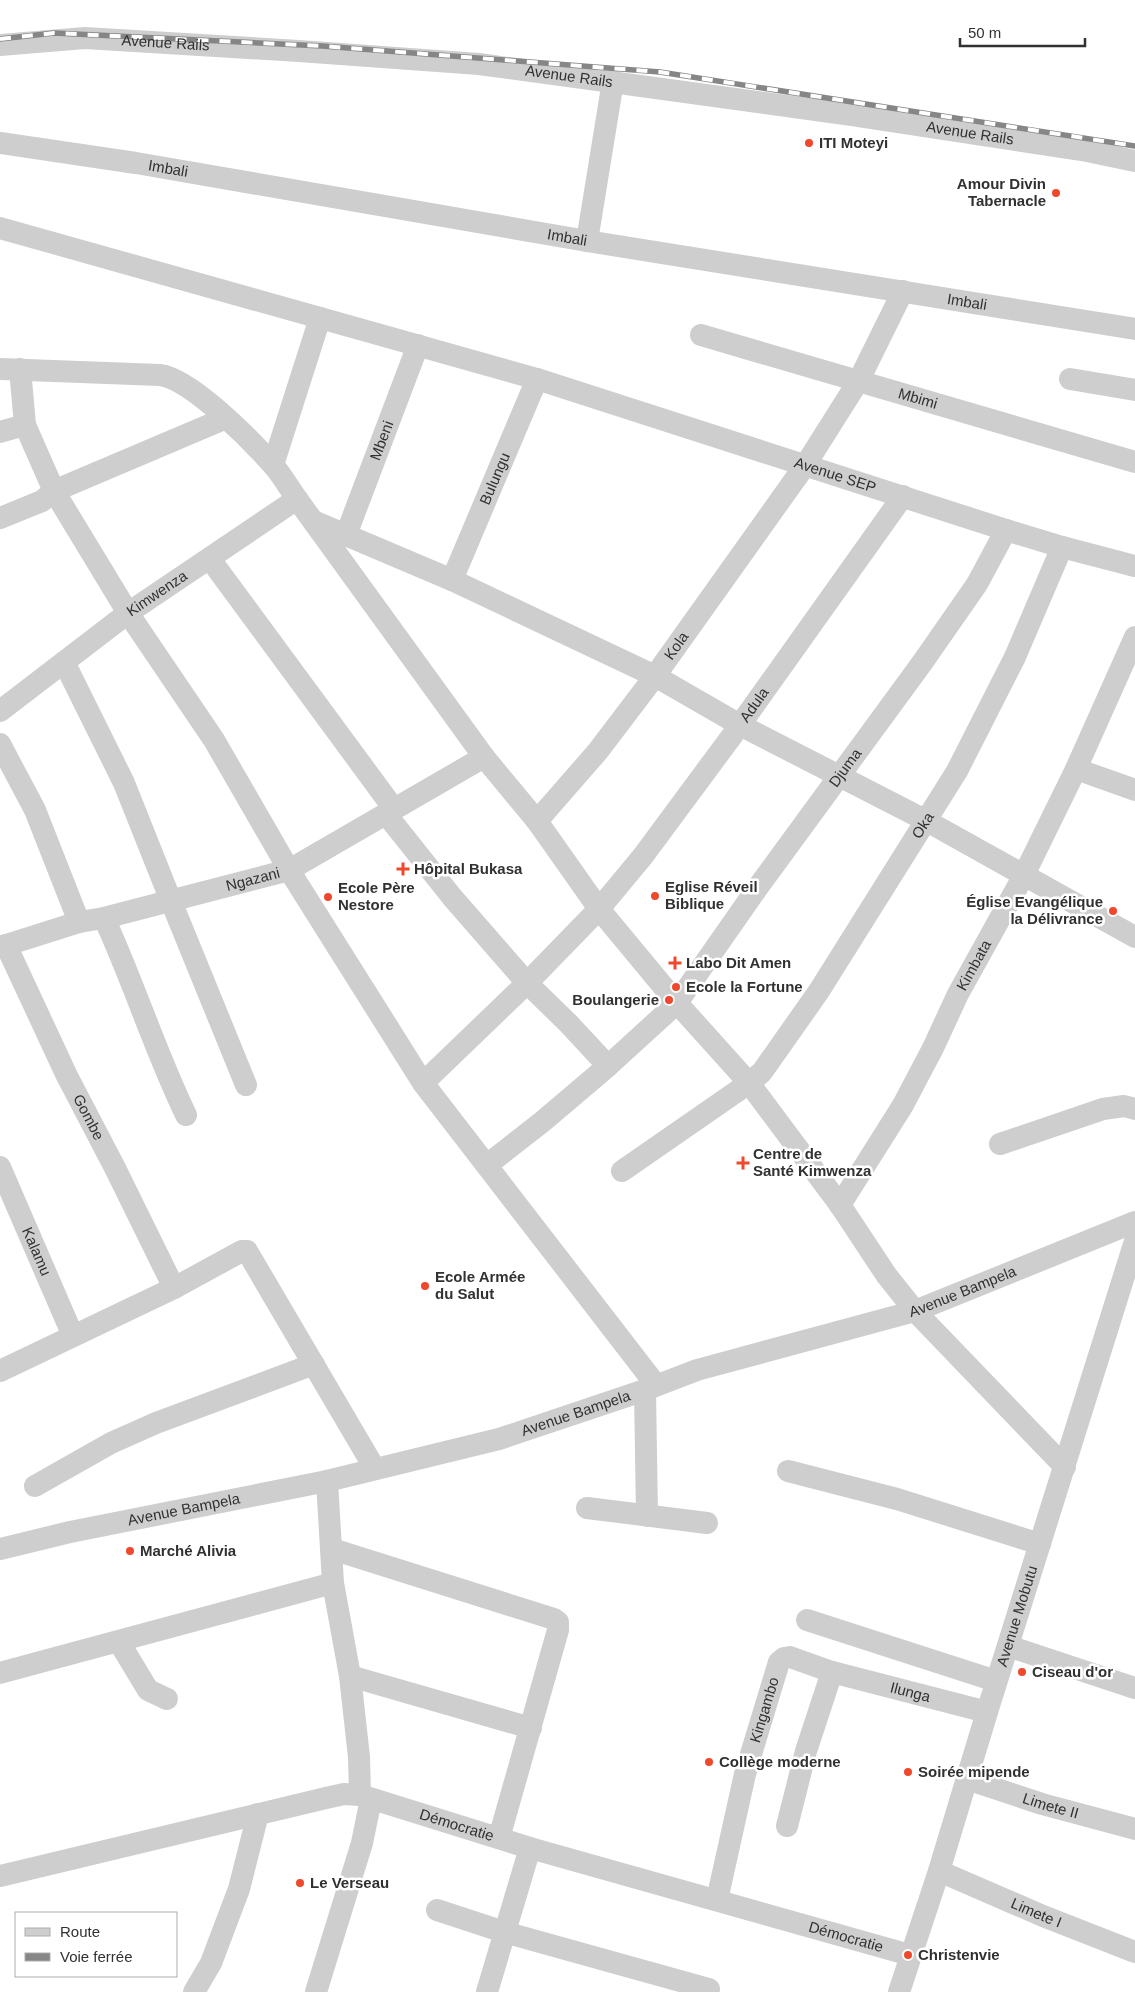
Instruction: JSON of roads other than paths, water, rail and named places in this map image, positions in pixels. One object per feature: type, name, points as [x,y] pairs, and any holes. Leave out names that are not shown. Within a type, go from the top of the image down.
[{"type":"street","name":"Avenue Rails","points":[[0,45],[85,38],[299,50],[479,64],[613,81],[1134,157]]},
{"type":"street","points":[[587,241],[613,81]]},
{"type":"street","name":"Imbali","points":[[0,143],[136,163],[587,241],[1135,329]]},
{"type":"street","name":"Avenue SEP","points":[[0,228],[537,378],[1006,530],[1135,566]]},
{"type":"street","name":"Kola","points":[[537,822],[598,751],[655,676],[806,464],[859,380],[903,291]]},
{"type":"street","points":[[273,465],[320,318]]},
{"type":"street","name":"Mbimi","points":[[701,335],[1135,462]]},
{"type":"street","name":"Mbeni","points":[[346,535],[418,345]]},
{"type":"street","points":[[647,1516],[650,1387],[487,1165],[423,1083],[289,870],[214,740],[128,613],[54,491],[26,425],[10,369],[168,376],[205,400],[273,465],[484,757],[537,822],[599,909],[677,1003],[749,1083],[840,1205],[887,1276],[915,1311],[1065,1467]]},
{"type":"street","name":"Bulungu","points":[[452,580],[537,378]]},
{"type":"street","points":[[1070,379],[1135,390]]},
{"type":"street","points":[[0,518],[42,500],[54,491],[226,418]]},
{"type":"street","points":[[0,432],[26,425]]},
{"type":"street","name":"Adula","points":[[423,1083],[599,909],[643,856],[740,725],[903,496]]},
{"type":"street","name":"Kimwenza","points":[[0,711],[128,613],[297,499]]},
{"type":"street","points":[[312,521],[452,580],[655,676],[740,725],[925,820],[1135,937]]},
{"type":"street","name":"Djuma","points":[[487,1165],[542,1122],[608,1066],[677,1003],[758,887],[922,663],[977,584],[1006,530]]},
{"type":"street","name":"Oka","points":[[622,1171],[762,1072],[819,991],[957,771],[1015,657],[1062,547]]},
{"type":"street","points":[[210,559],[452,896],[527,982],[608,1066]]},
{"type":"street","name":"Kimbata","points":[[840,1205],[903,1104],[933,1048],[958,994],[1024,875],[1076,768],[1135,637]]},
{"type":"street","points":[[64,662],[124,783],[170,901],[246,1085]]},
{"type":"street","points":[[0,744],[35,810],[79,922]]},
{"type":"street","name":"Ngazani","points":[[3,946],[79,922],[104,918],[289,870],[484,757]]},
{"type":"street","points":[[1076,768],[1135,790]]},
{"type":"street","points":[[104,918],[119,951],[171,1085],[186,1116]]},
{"type":"street","name":"Gombe","points":[[3,946],[66,1076],[115,1168],[174,1288]]},
{"type":"street","points":[[1000,1144],[1104,1109],[1124,1106],[1135,1109]]},
{"type":"street","name":"Kalamu","points":[[0,1168],[73,1336]]},
{"type":"street","name":"Avenue Bampela","points":[[0,1549],[70,1532],[327,1481],[499,1439],[697,1370],[915,1311],[1135,1222]]},
{"type":"street","name":"Avenue Mobutu","points":[[899,1992],[939,1871],[996,1681],[1135,1240]]},
{"type":"street","points":[[0,1371],[174,1288],[242,1251],[247,1251],[374,1470]]},
{"type":"street","points":[[35,1486],[111,1443],[156,1423],[314,1364]]},
{"type":"street","points":[[788,1471],[897,1499],[1040,1544]]},
{"type":"street","points":[[316,1992],[360,1851],[365,1797],[350,1676],[333,1583],[327,1481]]},
{"type":"street","points":[[587,1508],[707,1523]]},
{"type":"street","points":[[332,1549],[554,1618],[558,1622],[558,1630],[499,1838]]},
{"type":"street","points":[[0,1673],[333,1583]]},
{"type":"street","points":[[807,1620],[996,1681]]},
{"type":"street","points":[[119,1642],[148,1690],[167,1699]]},
{"type":"street","points":[[1008,1646],[1135,1688]]},
{"type":"street","name":"Kingambo","points":[[717,1900],[745,1774],[779,1662],[784,1658],[790,1657],[832,1672]]},
{"type":"street","points":[[787,1826],[806,1751],[832,1672]]},
{"type":"street","name":"Ilunga","points":[[832,1672],[987,1712]]},
{"type":"street","points":[[350,1676],[531,1728]]},
{"type":"street","name":"Limete II","points":[[967,1779],[1042,1804],[1135,1830]]},
{"type":"street","name":"Démocratie","points":[[0,1876],[344,1794],[365,1797],[530,1848],[910,1955]]},
{"type":"street","points":[[194,1992],[211,1963],[239,1889],[258,1814]]},
{"type":"street","points":[[487,1992],[530,1848]]},
{"type":"street","name":"Limete I","points":[[939,1871],[1043,1916],[1135,1952]]},
{"type":"street","points":[[436,1910],[504,1932],[709,1988]]},
{"type":"railway","points":[[0,39],[54,33],[322,46],[660,72],[1135,146]]},
{"type":"place","name":"ITI Moteyi","points":[[809,143]]},
{"type":"place","name":"Amour Divin Tabernacle","points":[[1056,193]]},
{"type":"place","name":"Hôpital Bukasa","points":[[403,869]]},
{"type":"place","name":"Eglise Réveil Biblique","points":[[655,896]]},
{"type":"place","name":"Ecole Père Nestore","points":[[328,897]]},
{"type":"place","name":"Église Evangélique la Délivrance","points":[[1113,911]]},
{"type":"place","name":"Labo Dit Amen","points":[[675,963]]},
{"type":"place","name":"Ecole la Fortune","points":[[676,987]]},
{"type":"place","name":"Boulangerie","points":[[669,1000]]},
{"type":"place","name":"Centre de Santé Kimwenza","points":[[743,1163]]},
{"type":"place","name":"Ecole Armée du Salut","points":[[425,1286]]},
{"type":"place","name":"Marché Alivia","points":[[130,1551]]},
{"type":"place","name":"Ciseau d'or","points":[[1022,1672]]},
{"type":"place","name":"Collège moderne","points":[[709,1762]]},
{"type":"place","name":"Soirée mipende","points":[[908,1772]]},
{"type":"place","name":"Le Verseau","points":[[300,1883]]},
{"type":"place","name":"Christenvie","points":[[908,1955]]}]
